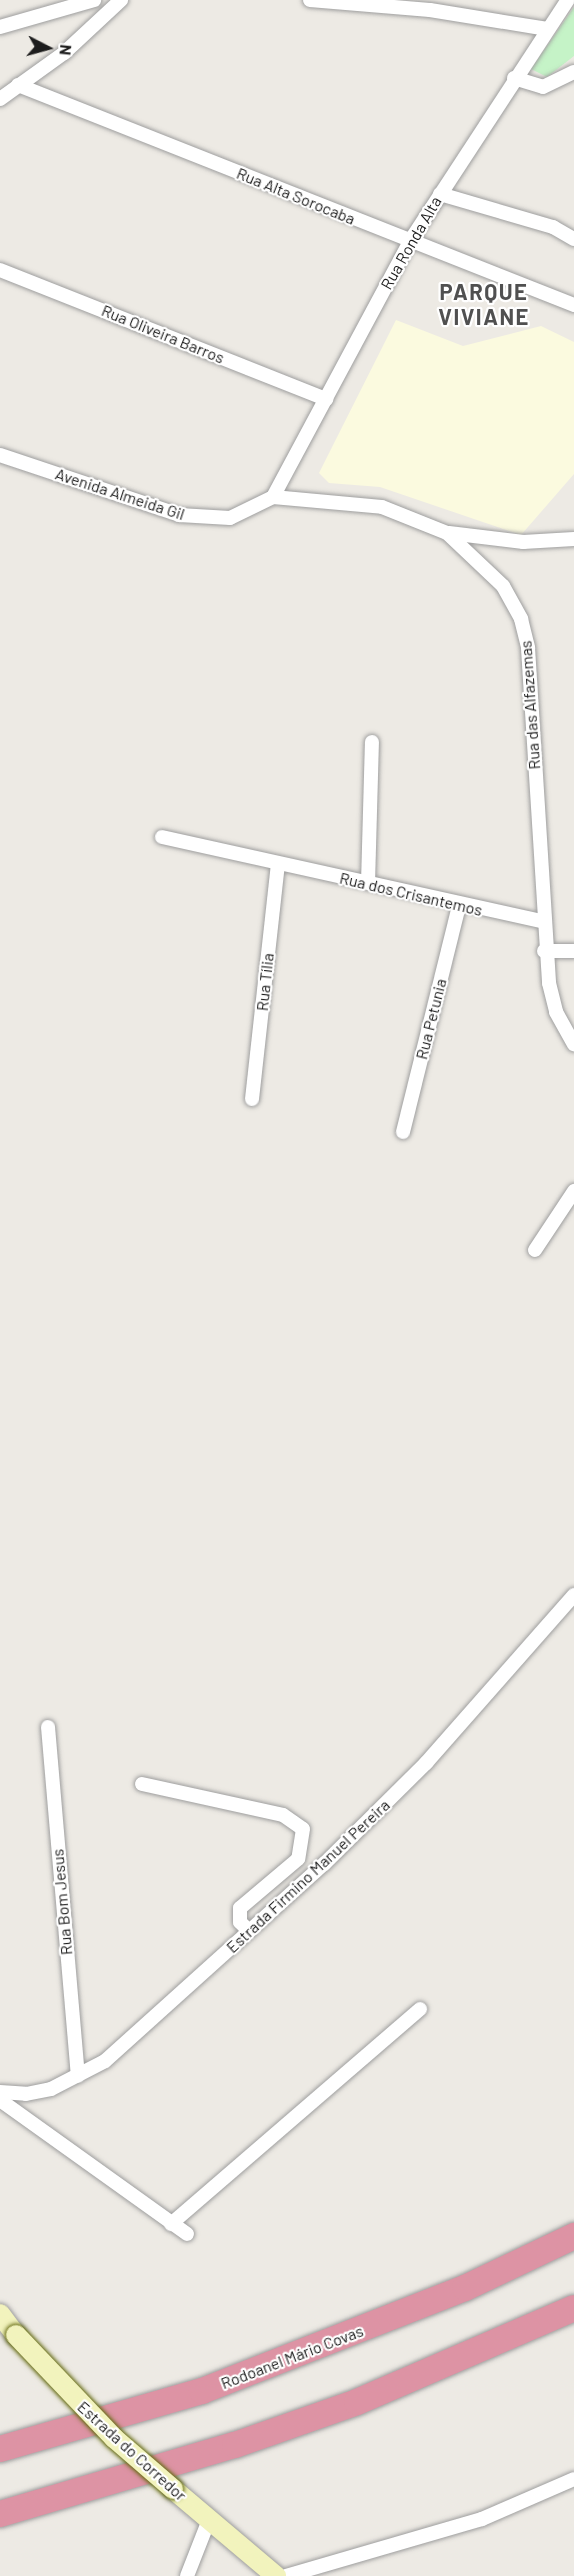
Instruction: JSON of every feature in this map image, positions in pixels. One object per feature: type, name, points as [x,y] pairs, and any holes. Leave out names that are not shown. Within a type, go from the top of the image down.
[{"type":"highway","name":"Rodoanel Mário Covas","points":[[0,2449],[202,2391],[465,2288],[574,2236]]},
{"type":"highway","points":[[0,2514],[235,2445],[357,2402],[574,2308]]},
{"type":"street","points":[[0,27],[70,4],[94,0]]},
{"type":"street","points":[[0,99],[64,53],[122,0]]},
{"type":"street","points":[[310,0],[430,10],[547,29]]},
{"type":"street","name":"Rua Ronda Alta","points":[[273,497],[410,241],[514,78],[568,0]]},
{"type":"street","points":[[514,78],[543,87],[574,72]]},
{"type":"street","name":"Rua Alta Sorocaba","points":[[18,85],[574,305]]},
{"type":"street","points":[[440,194],[553,227],[574,239]]},
{"type":"street","name":"Rua Oliveira Barros","points":[[0,270],[326,399]]},
{"type":"street","name":"Avenida Almeida Gil","points":[[0,455],[179,515],[230,518],[273,497]]},
{"type":"street","name":"Rua das Alfazemas","points":[[273,497],[382,507],[447,532],[503,586],[520,619],[528,648],[544,951],[556,1012],[574,1044]]},
{"type":"street","points":[[447,532],[523,542],[574,539]]},
{"type":"street","points":[[368,883],[372,742]]},
{"type":"street","name":"Rua dos Crisantemos","points":[[162,837],[278,865],[544,922]]},
{"type":"street","name":"Rua Tília","points":[[252,1099],[278,865]]},
{"type":"street","name":"Rua Petunia","points":[[403,1132],[459,905]]},
{"type":"street","points":[[544,951],[574,951]]},
{"type":"street","points":[[535,1250],[574,1191]]},
{"type":"street","name":"Estrada Firmino Manuel Pereira","points":[[0,2092],[26,2094],[78,2076],[105,2061],[249,1931],[426,1763],[574,1595]]},
{"type":"street","name":"Rua Bom Jesus","points":[[48,1727],[78,2076]]},
{"type":"street","points":[[142,1784],[283,1815],[303,1829],[298,1859],[240,1908],[240,1922],[249,1931]]},
{"type":"street","points":[[171,2224],[420,2009]]},
{"type":"street","points":[[0,2100],[187,2234]]},
{"type":"street","name":"Estrada do Corredor","points":[[0,2314],[16,2335],[114,2438],[276,2576]]},
{"type":"street","points":[[286,2576],[482,2519],[574,2479]]},
{"type":"street","points":[[187,2576],[209,2520]]},
{"type":"shaded area","points":[[396,320],[463,346],[541,326],[574,342],[574,474],[521,535],[380,487],[329,483],[319,473]]},
{"type":"green space","points":[[574,7],[574,56],[547,77],[531,69]]},
{"type":"district","name":"PARQUE VIVIANE","points":[[484,304]]}]
